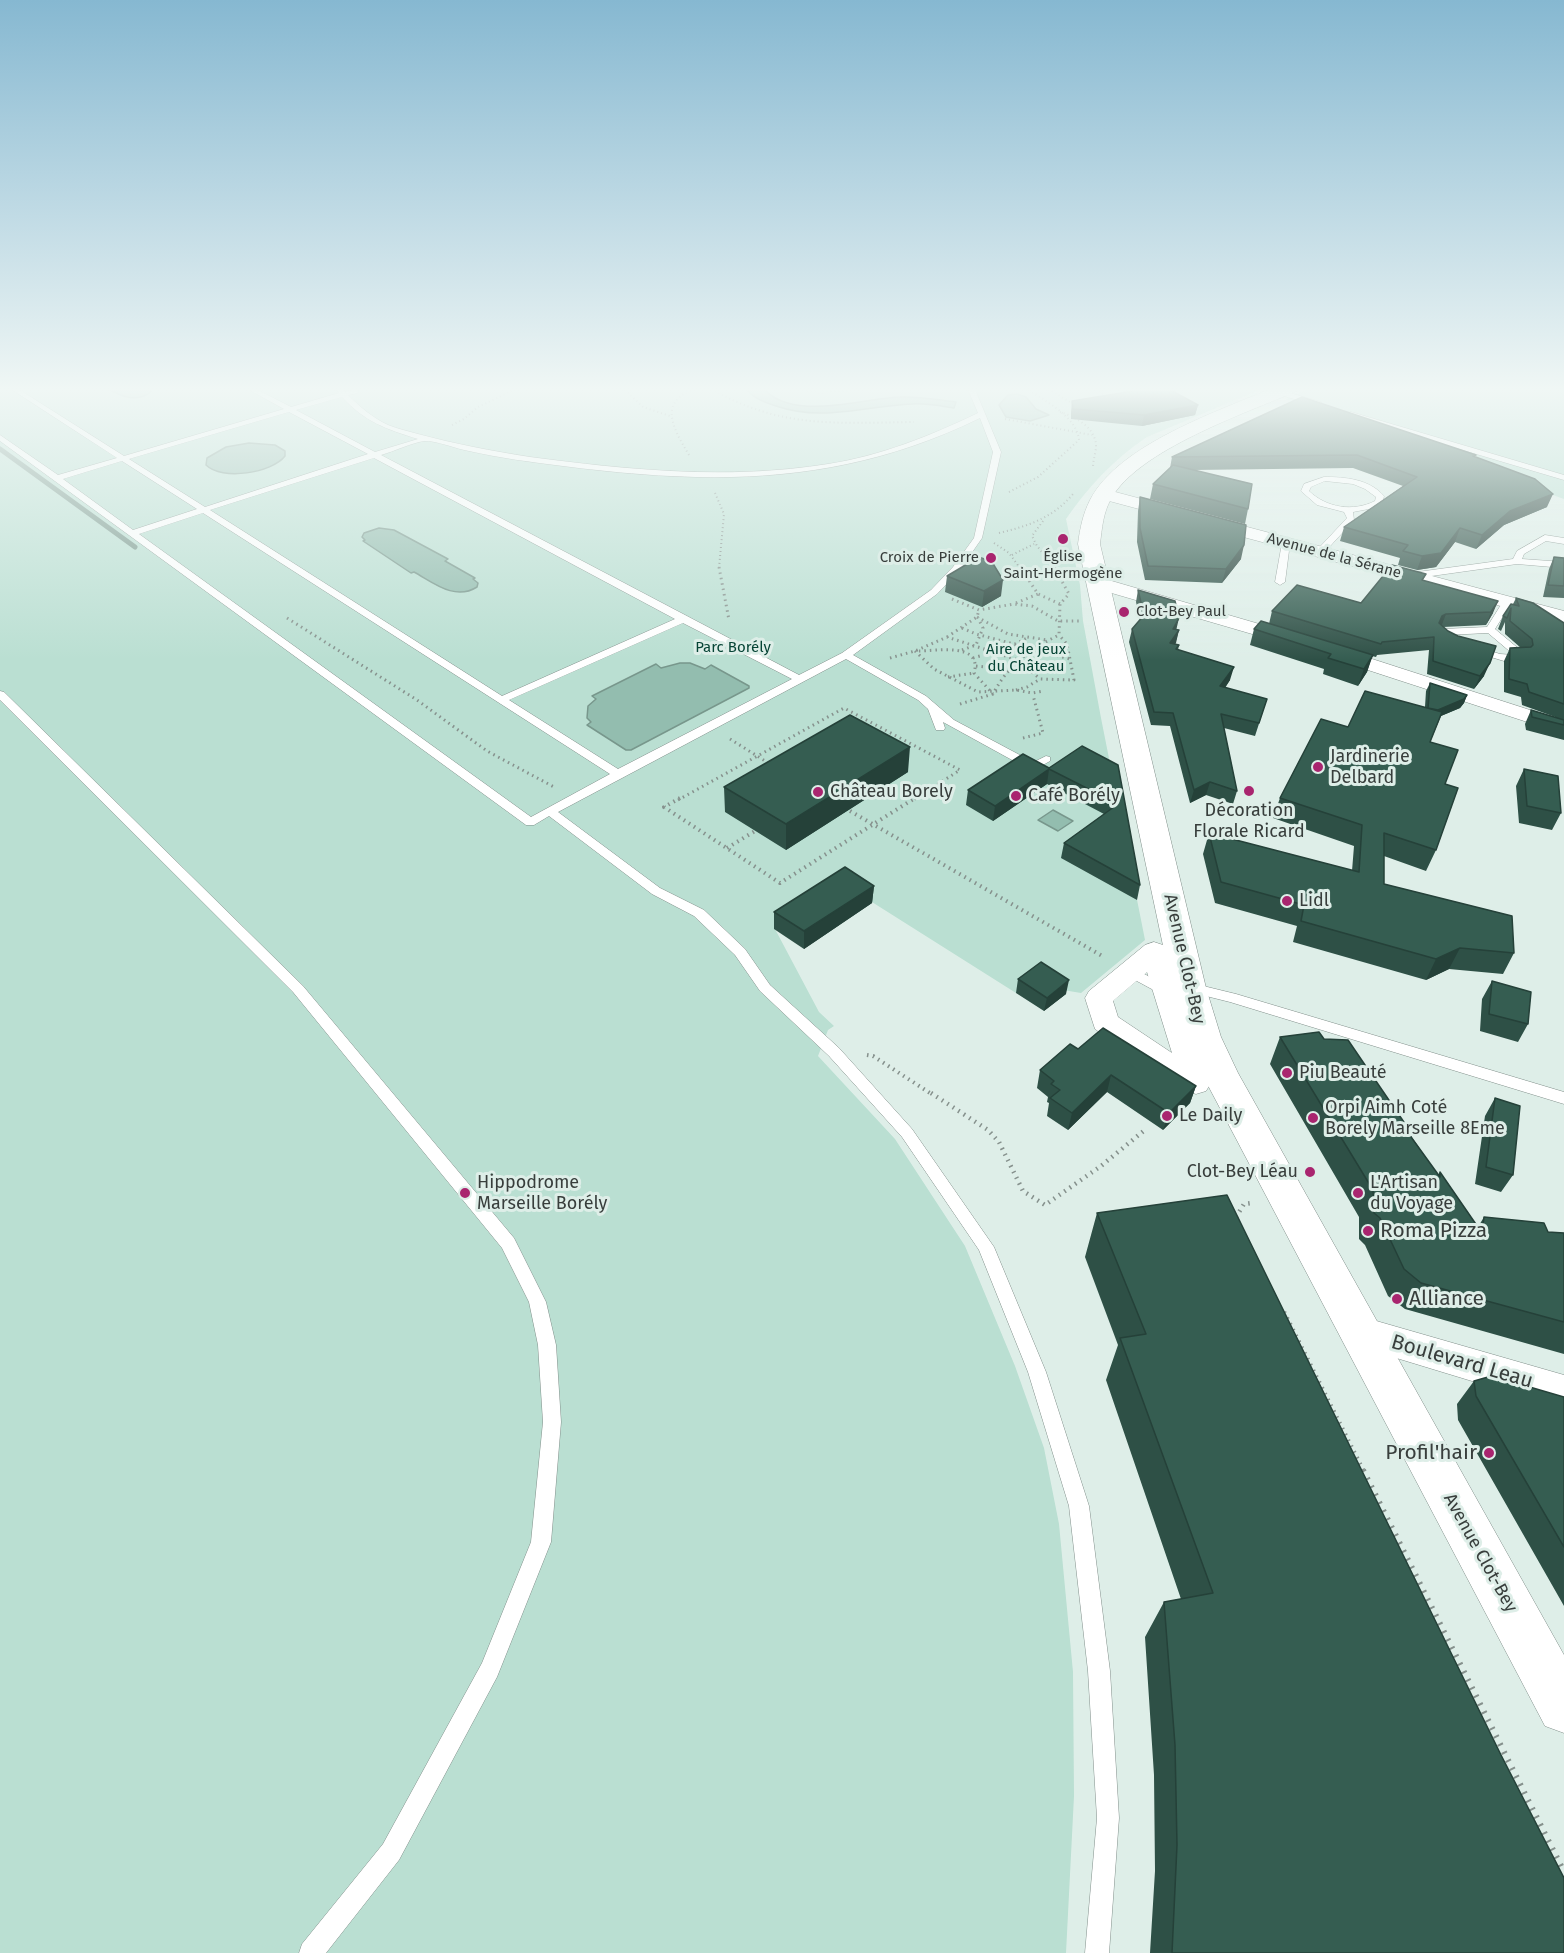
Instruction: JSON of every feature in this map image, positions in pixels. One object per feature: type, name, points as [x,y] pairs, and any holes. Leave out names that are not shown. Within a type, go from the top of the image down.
[{"type":"street","name":"Avenue Clot-Bey","points":[[1109,478],[1098,482],[1089,543],[1183,995],[1220,1074],[1286,1199],[1564,1707]]},
{"type":"street","name":"Avenue de la Sérane","points":[[1098,482],[1286,543],[1563,617]]},
{"type":"street","points":[[1098,583],[1309,645],[1564,728]]},
{"type":"street","points":[[1154,951],[1183,995],[1196,1083],[1105,1022],[1099,998],[1126,970],[1154,951]]},
{"type":"street","name":"Boulevard Leau","points":[[1359,1332],[1564,1392]]},
{"type":"lane","points":[[56,478],[530,822],[846,655],[934,592],[956,569],[978,538],[993,478]]},
{"type":"lane","points":[[154,478],[618,774]]},
{"type":"lane","points":[[132,533],[302,478]]},
{"type":"lane","points":[[417,478],[800,679]]},
{"type":"lane","points":[[1324,479],[1352,481],[1365,485],[1380,496],[1379,502],[1373,507],[1347,509],[1332,507],[1310,497],[1305,491],[1306,486],[1324,479]]},
{"type":"lane","points":[[1320,552],[1351,518],[1347,509]]},
{"type":"lane","points":[[1517,561],[1520,552],[1545,538],[1564,541]]},
{"type":"lane","points":[[1280,582],[1286,543]]},
{"type":"lane","points":[[1410,576],[1517,561],[1564,565]]},
{"type":"lane","points":[[1490,630],[1507,602]]},
{"type":"lane","points":[[501,700],[682,619]]},
{"type":"lane","points":[[1459,644],[1442,637],[1442,632],[1490,630],[1521,656],[1516,659],[1504,658],[1470,647]]},
{"type":"lane","points":[[846,655],[922,698],[950,722],[1027,764],[1036,766],[1046,759]]},
{"type":"lane","points":[[0,694],[298,989],[508,1243],[537,1302],[547,1345],[552,1422],[541,1542],[490,1670],[391,1852],[312,1953]]},
{"type":"lane","points":[[933,708],[940,728]]},
{"type":"lane","points":[[549,811],[656,891],[699,913],[740,952],[765,988],[834,1052],[907,1133],[986,1247],[1037,1372],[1079,1506],[1099,1671],[1108,1818],[1097,1953]]},
{"type":"lane","points":[[1183,995],[1231,997],[1564,1098]]},
{"type":"path","points":[[704,478],[718,498],[724,513],[719,571],[730,624],[726,641]]},
{"type":"path","points":[[989,498],[1018,490],[1035,478]]},
{"type":"path","points":[[933,708],[956,705],[1027,687],[1040,679],[1074,680],[1067,644],[1059,635],[1058,621],[1060,604],[1069,594],[1048,558],[1034,544],[1032,536],[1043,521],[1058,510],[1076,489]]},
{"type":"path","points":[[978,538],[1043,521]]},
{"type":"path","points":[[978,538],[1001,546],[1011,555],[1038,594],[1060,604]]},
{"type":"path","points":[[1011,555],[1034,544]]},
{"type":"path","points":[[934,592],[979,610],[1014,604],[1038,594]]},
{"type":"path","points":[[1014,604],[1032,606],[1058,621],[1083,621]]},
{"type":"path","points":[[898,656],[947,638],[977,617],[979,610]]},
{"type":"path","points":[[284,616],[417,700],[487,751],[572,798]]},
{"type":"path","points":[[915,651],[962,650],[976,645],[983,627],[977,617]]},
{"type":"path","points":[[977,617],[998,630],[1048,640]]},
{"type":"path","points":[[962,628],[971,634],[1070,659]]},
{"type":"path","points":[[993,694],[1006,669],[1031,650],[1059,635]]},
{"type":"path","points":[[973,657],[1016,644],[1029,637]]},
{"type":"path","points":[[947,638],[976,645],[1018,660],[1040,679]]},
{"type":"path","points":[[962,650],[973,657],[976,666],[974,673]]},
{"type":"path","points":[[915,651],[926,663],[948,677],[977,692],[993,694]]},
{"type":"path","points":[[976,666],[1006,669]]},
{"type":"path","points":[[948,677],[974,673]]},
{"type":"path","points":[[974,673],[993,694]]},
{"type":"path","points":[[1015,690],[1033,695],[1043,691]]},
{"type":"path","points":[[981,740],[1028,738],[1042,733],[1033,695]]},
{"type":"path","points":[[844,708],[906,741],[960,770],[780,883],[664,807],[844,708]]},
{"type":"path","points":[[730,739],[772,765]]},
{"type":"path","points":[[898,745],[906,741]]},
{"type":"path","points":[[850,811],[1106,958]]},
{"type":"path","points":[[727,848],[755,831]]},
{"type":"path","points":[[834,1052],[873,1056],[988,1130],[999,1142],[1023,1191],[1045,1205],[1101,1166],[1146,1130]]},
{"type":"path","points":[[1239,1224],[1236,1215],[1244,1204],[1286,1199]]},
{"type":"path","points":[[1279,1303],[1564,1872]]},
{"type":"green space","name":"Hippodrome Marseille Borély","points":[[0,478],[1098,478],[1066,519],[1080,585],[1083,621],[1101,718],[1145,940],[1081,993],[1063,990],[1016,993],[845,885],[775,929],[819,1012],[834,1026],[828,1030],[818,1056],[895,1139],[965,1246],[1015,1366],[1044,1448],[1059,1524],[1073,1672],[1074,1796],[1066,1953],[0,1953]]},
{"type":"green space","points":[[1506,478],[1564,478],[1564,499]]},
{"type":"shaded area","points":[[379,528],[394,530],[448,559],[445,561],[475,578],[473,579],[478,583],[477,587],[469,591],[453,591],[414,572],[411,573],[363,541],[365,540],[362,537],[364,533]]},
{"type":"shaded area","points":[[690,663],[705,669],[711,665],[749,688],[631,750],[626,750],[587,725],[591,722],[587,718],[588,706],[596,699],[592,696],[656,664],[661,668]]},
{"type":"shaded area","points":[[1053,810],[1073,821],[1058,831],[1038,820]]},
{"type":"building","points":[[1159,478],[1228,478],[1252,484],[1248,509],[1153,484]]},
{"type":"building","points":[[1415,478],[1533,478],[1553,494],[1510,511],[1482,535],[1460,528],[1441,553],[1422,556],[1403,551],[1408,545],[1344,527]]},
{"type":"building","points":[[1140,497],[1246,525],[1244,545],[1226,569],[1148,566],[1140,528]]},
{"type":"building","points":[[979,557],[992,562],[1003,580],[984,591],[947,576]]},
{"type":"building","points":[[1554,557],[1564,558],[1564,586],[1548,585]]},
{"type":"building","points":[[1392,565],[1426,574],[1422,580],[1498,601],[1491,612],[1446,614],[1442,616],[1439,623],[1458,636],[1496,646],[1490,663],[1480,676],[1433,661],[1434,637],[1382,642],[1381,644],[1272,611],[1297,585],[1361,603]]},
{"type":"building","points":[[1138,590],[1175,601],[1179,618],[1173,629],[1179,630],[1170,643],[1179,645],[1176,649],[1234,667],[1220,686],[1267,699],[1259,723],[1221,714],[1237,791],[1210,782],[1194,790],[1173,713],[1154,712],[1132,629],[1144,615]]},
{"type":"building","points":[[1516,598],[1533,603],[1564,623],[1564,704],[1529,692],[1527,684],[1509,679],[1510,648],[1533,645],[1532,639],[1510,621],[1511,608],[1507,618],[1503,616],[1511,604],[1519,606]]},
{"type":"building","points":[[1261,621],[1373,655],[1364,669],[1328,658],[1331,654],[1254,629]]},
{"type":"building","points":[[1430,683],[1467,695],[1464,699],[1438,710],[1428,708]]},
{"type":"building","points":[[1365,691],[1442,712],[1430,742],[1458,750],[1445,784],[1458,788],[1436,850],[1384,833],[1384,884],[1512,916],[1514,953],[1460,948],[1436,959],[1301,921],[1304,905],[1221,882],[1209,833],[1359,872],[1362,825],[1280,798],[1321,719],[1348,727]]},
{"type":"building","points":[[1531,710],[1564,720],[1564,725],[1532,717]]},
{"type":"building","points":[[850,715],[910,747],[786,824],[724,787]]},
{"type":"building","points":[[1082,746],[1118,765],[1140,885],[1064,843],[1118,804],[1049,769],[995,806],[968,790],[1023,754],[1049,768]]},
{"type":"building","points":[[1524,769],[1558,776],[1561,813],[1527,806]]},
{"type":"building","points":[[845,867],[874,886],[804,931],[774,912]]},
{"type":"building","points":[[1041,962],[1069,980],[1047,998],[1018,979]]},
{"type":"building","points":[[1492,981],[1531,992],[1528,1024],[1489,1014]]},
{"type":"building","points":[[1103,1028],[1196,1086],[1169,1113],[1111,1075],[1072,1113],[1050,1098],[1060,1090],[1051,1084],[1054,1081],[1040,1070],[1070,1044],[1078,1049]]},
{"type":"building","points":[[1319,1032],[1324,1039],[1348,1040],[1410,1131],[1406,1130],[1440,1177],[1440,1172],[1482,1233],[1484,1217],[1544,1223],[1548,1232],[1564,1233],[1564,1322],[1421,1283],[1404,1269],[1380,1218],[1374,1213],[1373,1190],[1280,1037]]},
{"type":"building","points":[[1495,1098],[1520,1106],[1513,1175],[1486,1167]]},
{"type":"building","points":[[1227,1195],[1501,1755],[1564,1878],[1564,1953],[1172,1953],[1177,1845],[1175,1745],[1164,1602],[1213,1593],[1120,1338],[1146,1334],[1097,1213]]},
{"type":"building","points":[[1488,1377],[1499,1378],[1564,1397],[1564,1547],[1476,1396],[1474,1381]]},
{"type":"waterway","points":[[40,478],[135,547]]},
{"type":"place","name":"Église Saint-Hermogène","points":[[1063,539]]},
{"type":"place","name":"Croix de Pierre","points":[[991,558]]},
{"type":"place","name":"Clot-Bey Paul","points":[[1124,612]]},
{"type":"place","name":"Jardinerie Delbard","points":[[1318,767]]},
{"type":"place","name":"Décoration Florale Ricard","points":[[1249,791]]},
{"type":"place","name":"Château Borely","points":[[818,792]]},
{"type":"place","name":"Café Borély","points":[[1016,796]]},
{"type":"place","name":"Lidl","points":[[1287,901]]},
{"type":"place","name":"Piu Beauté","points":[[1287,1073]]},
{"type":"place","name":"Le Daily","points":[[1167,1116]]},
{"type":"place","name":"Orpi Aimh Coté Borely Marseille 8Eme","points":[[1313,1118]]},
{"type":"place","name":"Clot-Bey Léau","points":[[1310,1172]]},
{"type":"place","name":"Hippodrome Marseille Borély","points":[[465,1193]]},
{"type":"place","name":"L'Artisan du Voyage","points":[[1358,1193]]},
{"type":"place","name":"Roma Pizza","points":[[1368,1231]]},
{"type":"place","name":"Alliance","points":[[1397,1299]]},
{"type":"place","name":"Profil'hair","points":[[1489,1453]]},
{"type":"park label","name":"Parc Borély","points":[[733,648]]},
{"type":"park label","name":"Aire de jeux du Château","points":[[1026,658]]}]
